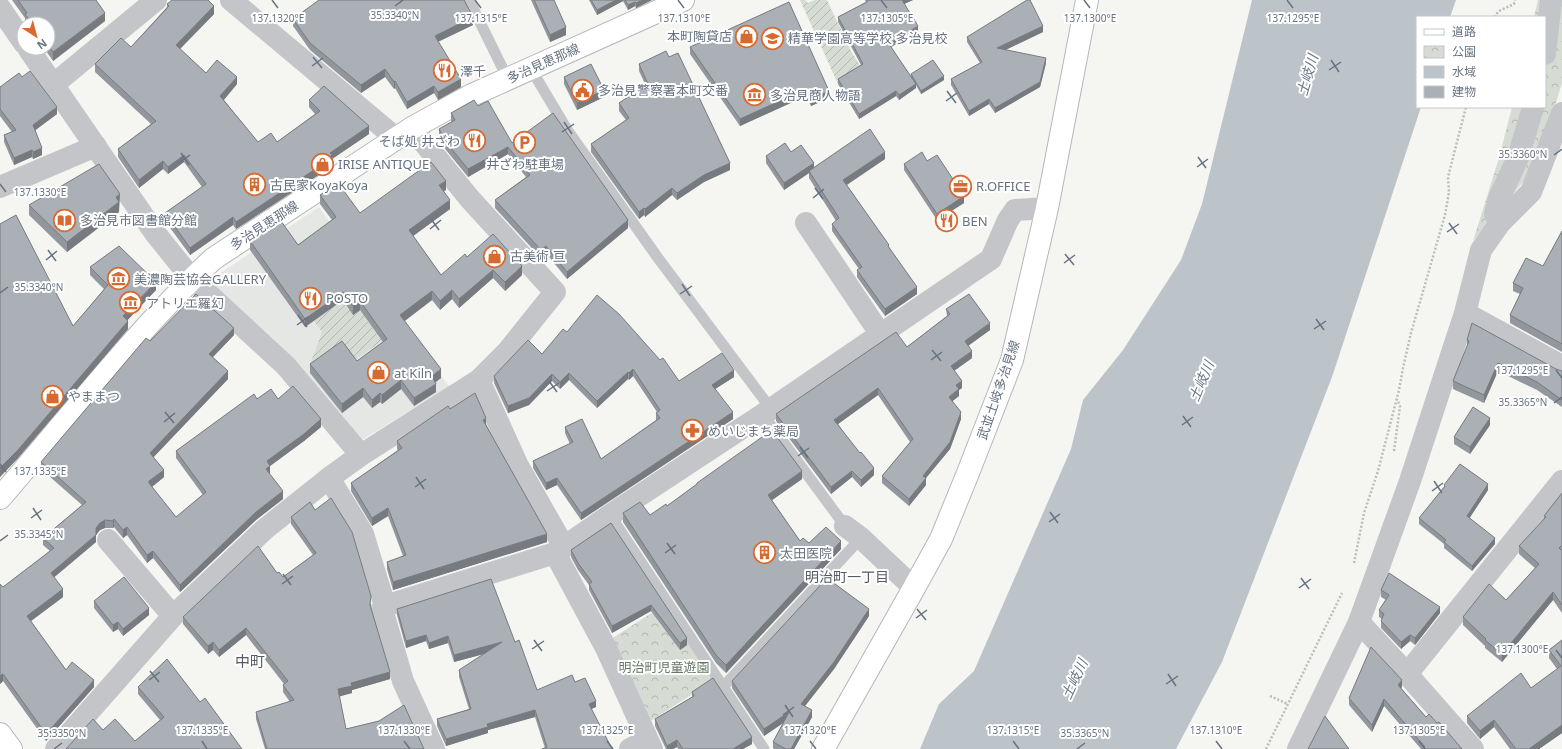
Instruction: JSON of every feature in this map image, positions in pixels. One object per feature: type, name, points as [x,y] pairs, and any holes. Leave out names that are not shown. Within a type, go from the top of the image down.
[{"type":"main road","name":"多治見恵那線","points":[[0,498],[102,376],[192,279],[213,259],[405,133],[472,95],[683,0]]},
{"type":"main road","name":"武並土岐多治見線","points":[[822,749],[941,539],[1012,360],[1047,208],[1087,0]]},
{"type":"main road","points":[[0,734],[11,749]]},
{"type":"street","points":[[53,84],[156,0]]},
{"type":"street","points":[[56,749],[173,616],[265,529],[329,478],[361,455],[479,380],[507,352],[555,292],[470,199],[405,133],[231,0]]},
{"type":"street","points":[[1546,45],[1551,0]]},
{"type":"street","points":[[0,8],[16,31]]},
{"type":"street","points":[[34,56],[155,233],[192,279],[286,366],[361,455]]},
{"type":"street","points":[[1500,223],[1495,214],[1499,198],[1518,158],[1533,108]]},
{"type":"street","points":[[1298,749],[1359,622],[1410,481],[1465,313],[1481,250],[1500,223],[1531,192],[1562,113]]},
{"type":"street","points":[[0,187],[96,146]]},
{"type":"street","points":[[434,749],[403,681],[382,609],[385,606],[559,550],[881,335],[991,259],[1008,220],[1015,210],[1047,208]]},
{"type":"street","points":[[806,223],[881,335]]},
{"type":"street","points":[[1465,313],[1562,366]]},
{"type":"street","points":[[479,380],[518,466],[606,648],[643,746]]},
{"type":"street","points":[[329,478],[363,534],[385,606]]},
{"type":"street","points":[[1407,674],[1562,481]]},
{"type":"street","points":[[853,532],[914,588]]},
{"type":"street","points":[[108,540],[173,616]]},
{"type":"street","points":[[1359,622],[1473,749]]},
{"type":"lane","points":[[469,0],[508,79]]},
{"type":"lane","points":[[531,69],[568,131],[658,258],[771,409],[767,420],[853,532],[723,686]]},
{"type":"lane","points":[[610,515],[764,749]]},
{"type":"path","points":[[1495,16],[1499,11],[1514,4],[1515,0]]},
{"type":"path","points":[[1353,566],[1364,513],[1378,471],[1400,390],[1403,368],[1411,333],[1444,214],[1449,192],[1448,177],[1466,108]]},
{"type":"path","points":[[1266,749],[1343,592]]},
{"type":"path","points":[[1270,696],[1288,704]]},
{"type":"path","points":[[1286,708],[1290,711]]},
{"type":"shaded area","points":[[319,207],[450,388],[360,441],[207,282]]},
{"type":"green space","points":[[800,0],[805,0],[808,3],[815,0],[827,0],[852,53],[862,69],[838,84]]},
{"type":"green space","points":[[1538,0],[1562,0],[1562,83],[1551,119],[1524,181],[1473,241],[1499,158],[1512,108],[1546,108],[1546,16],[1534,16]]},
{"type":"green space","points":[[343,300],[349,309],[360,310],[382,341],[352,362],[312,371],[309,367],[322,332],[314,321]]},
{"type":"green space","name":"明治町児童遊園","points":[[667,603],[716,679],[649,722],[611,639]]},
{"type":"water","name":"土岐川","points":[[1252,0],[1456,0],[1450,16],[1416,16],[1416,108],[1421,108],[1332,377],[1222,662],[1176,749],[920,749],[939,704],[974,671],[1071,449],[1083,400],[1123,350],[1181,260],[1202,204]]},
{"type":"building","points":[[18,0],[96,0],[105,13],[56,50],[56,16],[26,16],[25,14],[27,13]]},
{"type":"building","points":[[172,0],[208,0],[214,6],[176,45],[206,73],[217,60],[237,77],[220,96],[258,142],[271,133],[277,142],[320,111],[309,100],[324,86],[369,126],[330,153],[332,155],[322,163],[323,164],[236,222],[233,217],[190,248],[165,213],[206,184],[184,155],[168,167],[163,161],[139,180],[118,149],[156,121],[95,64],[121,38],[131,47],[169,6],[167,4]]},
{"type":"building","points":[[319,0],[464,0],[473,17],[435,36],[461,79],[438,92],[434,86],[407,102],[395,81],[394,82],[385,69],[361,85],[310,43],[293,19]]},
{"type":"building","points":[[534,0],[554,0],[566,27],[550,35]]},
{"type":"building","points":[[591,0],[616,0],[597,10]]},
{"type":"building","points":[[625,0],[643,0],[628,5]]},
{"type":"building","points":[[867,0],[902,0],[918,26],[889,44],[916,84],[899,95],[896,91],[859,114],[838,79],[863,64],[838,17],[867,2]]},
{"type":"building","points":[[1027,0],[1030,0],[1043,26],[997,48],[1046,58],[1040,82],[995,108],[989,99],[969,111],[951,79],[982,62],[967,37]]},
{"type":"building","points":[[789,2],[829,91],[811,99],[806,89],[740,119],[690,47]]},
{"type":"building","points":[[666,51],[669,57],[678,53],[730,163],[704,175],[677,193],[672,188],[639,212],[591,144],[629,118],[619,103],[648,84],[639,64]]},
{"type":"building","points":[[933,60],[944,76],[921,91],[911,74]]},
{"type":"building","points":[[591,64],[604,90],[577,103],[564,77]]},
{"type":"building","points":[[30,71],[57,107],[33,125],[42,148],[33,152],[32,150],[14,158],[4,135],[16,130],[0,109],[0,87],[19,73],[22,77]]},
{"type":"building","points":[[474,100],[478,106],[488,101],[512,143],[553,113],[628,220],[567,272],[546,246],[541,250],[495,200],[530,175],[508,147],[468,169],[446,142],[439,129],[455,120],[451,113]]},
{"type":"building","points":[[870,129],[885,152],[843,180],[917,287],[885,309],[857,270],[862,267],[832,224],[839,218],[809,171]]},
{"type":"building","points":[[785,143],[791,152],[801,145],[814,163],[784,183],[766,156]]},
{"type":"building","points":[[922,152],[927,161],[937,155],[964,196],[937,214],[904,164]]},
{"type":"building","points":[[431,162],[446,181],[439,185],[450,200],[409,230],[441,275],[465,254],[467,257],[493,234],[522,266],[505,282],[493,270],[459,299],[452,290],[440,301],[432,291],[400,315],[441,369],[432,376],[436,384],[414,398],[401,380],[382,395],[380,393],[372,400],[363,388],[342,404],[310,364],[342,341],[357,361],[387,339],[360,301],[353,306],[343,292],[305,319],[250,241],[281,221],[298,245],[336,217],[320,195],[338,183],[360,213]]},
{"type":"building","points":[[99,164],[120,194],[116,197],[119,202],[67,242],[29,205]]},
{"type":"building","points":[[16,215],[73,326],[108,285],[90,267],[119,246],[156,282],[123,316],[128,321],[18,450],[0,468],[0,224]]},
{"type":"building","points":[[1562,231],[1562,344],[1510,315],[1523,288],[1513,283],[1526,258],[1543,266]]},
{"type":"building","points":[[196,294],[234,328],[209,354],[228,371],[150,453],[164,470],[149,481],[149,483],[176,517],[206,492],[176,451],[254,394],[257,399],[271,389],[278,399],[293,386],[321,419],[304,434],[267,461],[270,466],[266,469],[283,491],[256,512],[180,585],[153,551],[147,555],[127,527],[123,530],[114,519],[113,521],[105,520],[100,523],[96,528],[96,535],[51,573],[63,589],[27,616],[66,670],[72,662],[94,680],[46,734],[3,674],[0,676],[0,584],[3,587],[54,548],[43,538],[86,502],[41,462],[146,338],[150,341]]},
{"type":"building","points":[[969,294],[990,323],[965,341],[972,351],[951,366],[962,381],[956,385],[959,389],[949,397],[961,412],[950,442],[923,476],[926,478],[909,499],[882,476],[913,439],[878,388],[834,420],[874,468],[861,480],[852,471],[831,487],[776,414],[896,332],[907,347],[950,314],[946,309]]},
{"type":"building","points":[[597,295],[619,314],[660,360],[663,358],[679,381],[722,353],[734,370],[712,385],[733,412],[581,513],[557,478],[546,483],[533,461],[573,442],[565,427],[582,419],[601,459],[660,418],[656,413],[660,410],[633,369],[597,401],[569,373],[560,382],[552,374],[529,398],[508,406],[494,376],[528,340],[542,354],[563,329],[567,332]]},
{"type":"building","points":[[1472,323],[1562,371],[1562,400],[1537,382],[1498,363],[1484,395],[1453,381],[1469,341],[1467,340]]},
{"type":"building","points":[[475,393],[486,418],[483,420],[547,534],[393,582],[387,562],[406,555],[388,508],[372,518],[351,483],[402,448],[397,441],[448,406],[450,409]]},
{"type":"building","points":[[1473,407],[1490,418],[1470,447],[1454,437]]},
{"type":"building","points":[[772,430],[802,471],[768,495],[800,541],[803,538],[809,543],[826,527],[841,541],[726,665],[716,655],[623,513],[640,502],[650,515],[666,504],[667,506]]},
{"type":"building","points":[[1460,464],[1488,484],[1467,516],[1495,538],[1472,566],[1444,542],[1446,540],[1419,518],[1445,486],[1444,485]]},
{"type":"building","points":[[1562,493],[1562,545],[1559,548],[1562,551],[1562,605],[1553,592],[1502,654],[1485,640],[1486,639],[1463,617],[1489,584],[1506,600],[1539,564],[1519,546],[1546,517],[1544,516]]},
{"type":"building","points":[[331,498],[352,532],[371,596],[370,605],[390,672],[351,683],[352,686],[338,689],[346,729],[379,721],[404,705],[424,749],[267,749],[256,712],[294,700],[283,685],[288,681],[246,628],[219,650],[213,642],[208,646],[183,617],[258,546],[277,573],[279,572],[283,577],[316,553],[291,517],[310,502],[315,510]]},
{"type":"building","points":[[611,523],[687,638],[680,643],[651,605],[612,626],[589,584],[592,582],[578,563],[571,550]]},
{"type":"building","points":[[1389,573],[1440,607],[1415,638],[1410,635],[1401,642],[1381,621],[1384,614],[1379,610],[1389,595],[1381,590]]},
{"type":"building","points":[[124,577],[149,608],[123,629],[118,622],[113,625],[94,601]]},
{"type":"building","points":[[827,578],[869,609],[834,662],[801,704],[812,710],[791,749],[786,749],[773,742],[789,712],[764,729],[732,681]]},
{"type":"building","points":[[491,579],[515,642],[519,640],[537,690],[572,675],[575,682],[585,678],[596,701],[589,704],[612,749],[542,749],[547,747],[535,710],[487,724],[488,727],[446,739],[437,719],[471,709],[459,670],[502,642],[454,655],[448,636],[429,643],[426,635],[406,641],[397,609]]},
{"type":"building","points":[[1562,640],[1562,725],[1529,749],[1516,749],[1494,720],[1480,731],[1467,716],[1521,673],[1531,688],[1561,666],[1549,650]]},
{"type":"building","points":[[1371,647],[1402,680],[1398,685],[1426,717],[1429,714],[1437,723],[1439,722],[1462,749],[1422,749],[1425,747],[1384,699],[1372,725],[1349,698]]},
{"type":"building","points":[[167,659],[200,702],[205,698],[242,749],[66,749],[93,719],[103,730],[115,719],[135,741],[164,717],[138,687]]},
{"type":"building","points":[[713,678],[752,737],[733,749],[683,749],[677,740],[667,746],[655,719],[694,696],[692,692]]},
{"type":"building","points":[[1325,716],[1349,749],[1308,749]]},
{"type":"place","name":"本町陶貸店","points":[[747,36]]},
{"type":"place","name":"精華学園高等学校 多治見校","points":[[772,38]]},
{"type":"place","name":"澤千","points":[[444,71]]},
{"type":"place","name":"多治見警察署本町交番","points":[[583,90]]},
{"type":"place","name":"多治見商人物語","points":[[754,95]]},
{"type":"place","name":"そば処 井ざわ","points":[[475,141]]},
{"type":"place","name":"井ざわ駐車場","points":[[525,142]]},
{"type":"place","name":"IRISE ANTIQUE","points":[[322,164]]},
{"type":"place","name":"古民家KoyaKoya","points":[[254,185]]},
{"type":"place","name":"R.OFFICE","points":[[960,186]]},
{"type":"place","name":"多治見市図書館分館","points":[[64,220]]},
{"type":"place","name":"BEN","points":[[947,221]]},
{"type":"place","name":"古美術 亘","points":[[494,256]]},
{"type":"place","name":"美濃陶芸協会GALLERY","points":[[119,279]]},
{"type":"place","name":"POSTO","points":[[310,298]]},
{"type":"place","name":"アトリエ羅幻","points":[[131,303]]},
{"type":"place","name":"at Kiln","points":[[379,373]]},
{"type":"place","name":"やままつ","points":[[52,396]]},
{"type":"place","name":"めいじまち薬局","points":[[692,431]]},
{"type":"place","name":"太田医院","points":[[764,553]]},
{"type":"district","name":"明治町一丁目","points":[[847,576]]},
{"type":"district","name":"中町","points":[[250,661]]}]
